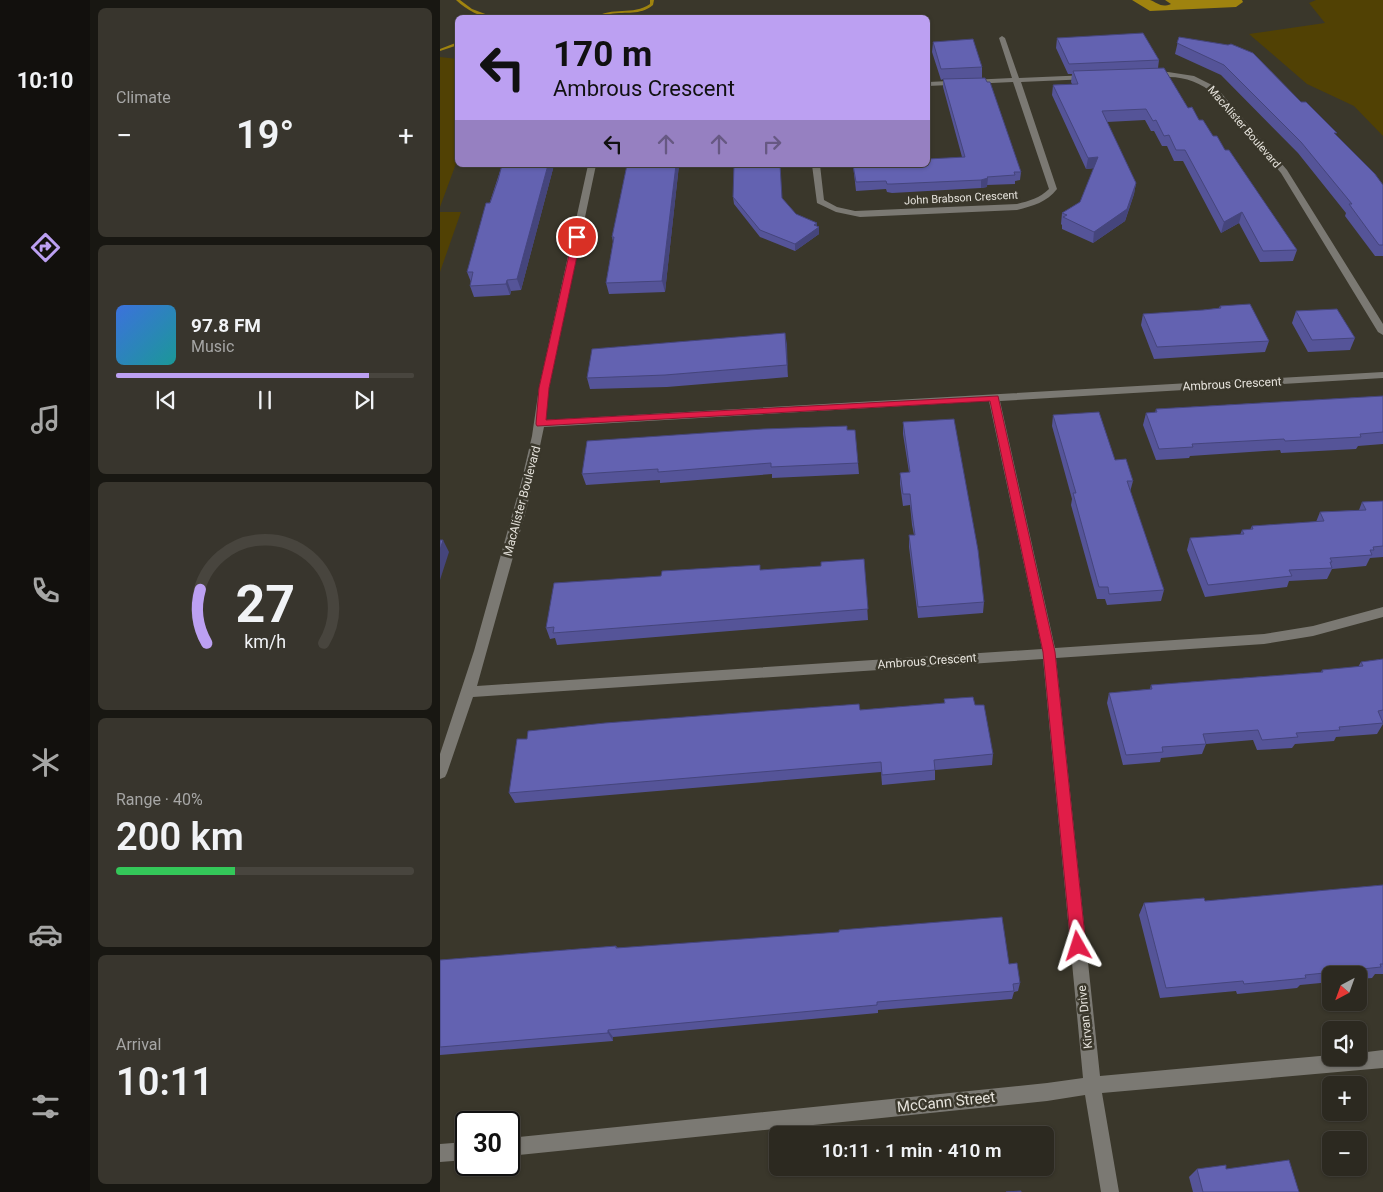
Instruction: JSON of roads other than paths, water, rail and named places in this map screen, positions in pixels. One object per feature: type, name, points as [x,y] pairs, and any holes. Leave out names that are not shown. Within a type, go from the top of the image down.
[{"type":"street","points":[[1002,38],[1016,80]]},
{"type":"street","name":"MacAlister Boulevard","points":[[1147,75],[1176,74],[1193,77],[1205,82],[1213,89],[1284,172],[1383,332]]},
{"type":"street","points":[[930,84],[1099,77]]},
{"type":"street","name":"John Brabson Crescent","points":[[816,167],[820,201],[827,206],[846,213],[1017,207],[1037,202],[1048,196],[1053,189],[1016,80]]},
{"type":"street","name":"MacAlister Boulevard","points":[[440,773],[469,692],[532,466],[541,424],[544,388],[592,167]]},
{"type":"street","name":"Ambrous Crescent","points":[[541,424],[1383,375]]},
{"type":"street","name":"Kirvan Drive","points":[[994,398],[1049,652],[1092,1085],[1110,1192]]},
{"type":"street","name":"Ambrous Crescent","points":[[469,692],[1264,639],[1313,631],[1383,612]]},
{"type":"street","name":"McCann Street","points":[[520,1146],[1047,1092],[1092,1085],[1383,1059]]},
{"type":"street","points":[[440,1153],[455,1152]]},
{"type":"waterway","points":[[458,0],[471,10],[485,15]]},
{"type":"waterway","points":[[600,15],[646,9],[652,4],[652,0]]},
{"type":"waterway","points":[[440,50],[455,44]]}]
